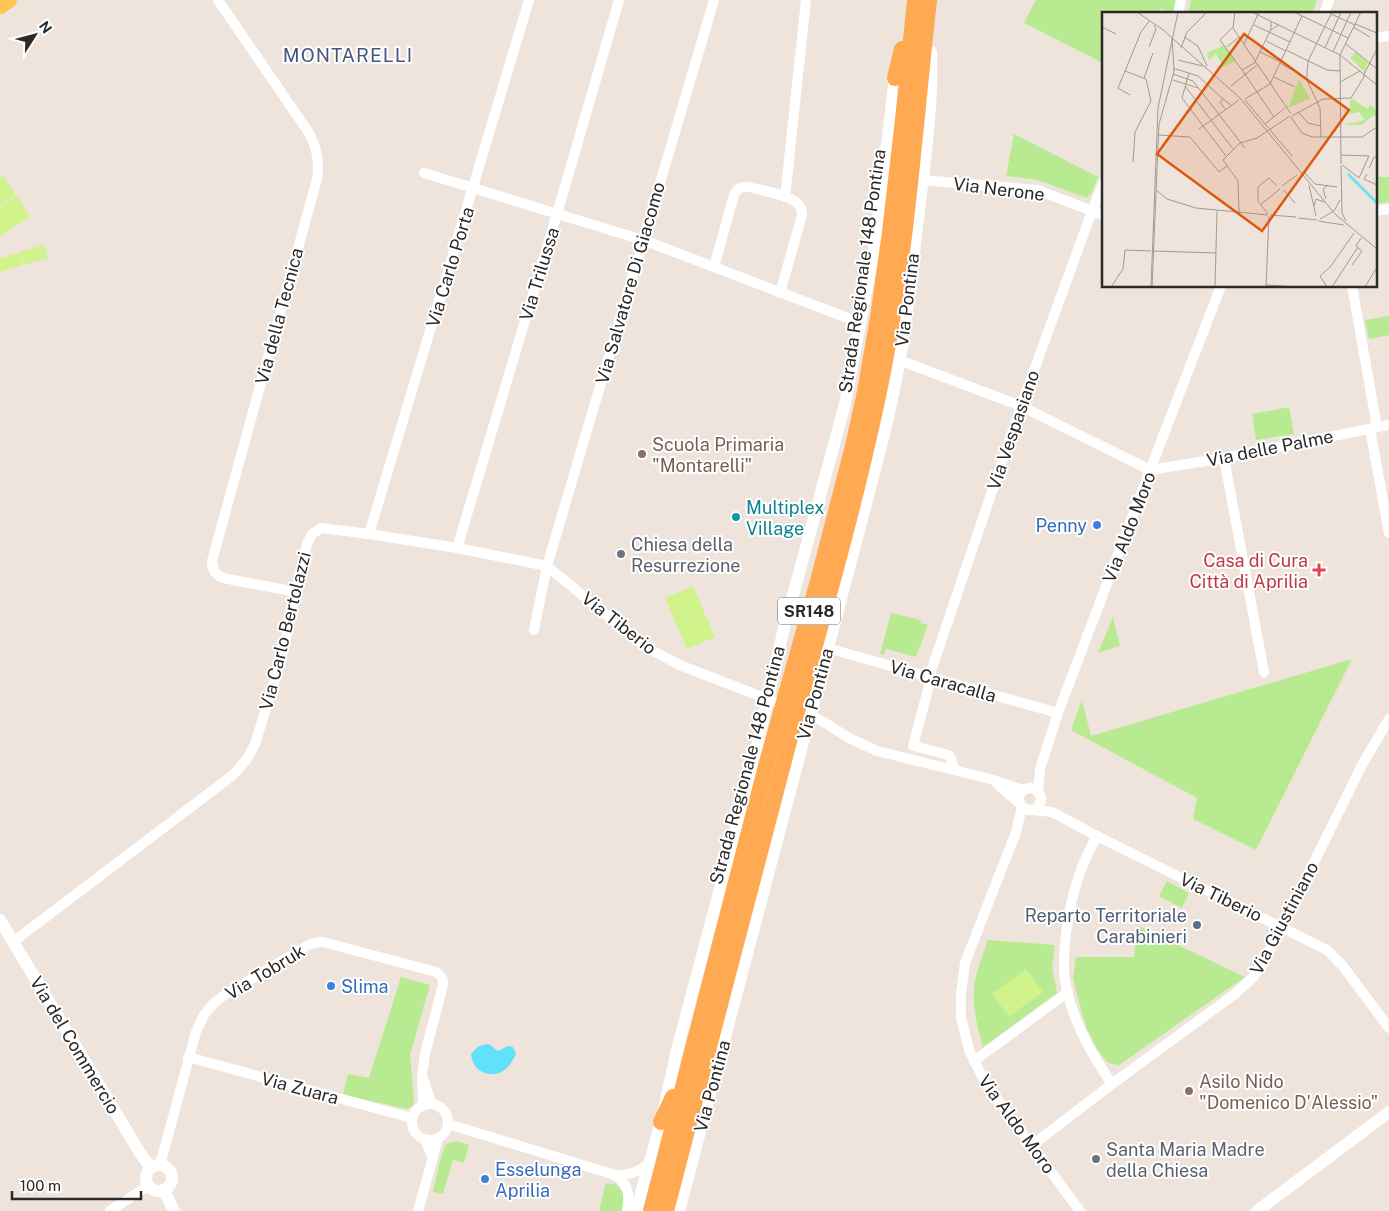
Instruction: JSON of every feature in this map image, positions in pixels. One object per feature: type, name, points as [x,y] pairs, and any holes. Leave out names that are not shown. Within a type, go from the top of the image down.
[{"type":"highway","points":[[921,6],[931,52]]},
{"type":"highway","points":[[895,78],[899,56],[921,6]]},
{"type":"highway","name":"Strada Regionale 148 Pontina","points":[[651,1211],[767,762],[818,581],[853,446],[878,318],[903,120],[921,6]]},
{"type":"highway","name":"Strada Regionale 148 Pontina","points":[[666,1211],[843,540],[885,360],[904,231],[921,6]]},
{"type":"highway","points":[[661,1122],[688,1066]]},
{"type":"highway","points":[[675,1211],[676,1172]]},
{"type":"main road","points":[[0,6],[9,0]]},
{"type":"street","name":"Via della Tecnica","points":[[218,0],[309,134],[316,152],[318,170],[212,560],[212,566],[215,574],[223,578],[296,592]]},
{"type":"street","name":"Via Carlo Porta","points":[[369,534],[529,0]]},
{"type":"street","name":"Via Trilussa","points":[[458,548],[619,0]]},
{"type":"street","name":"Via Salvatore Di Giacomo","points":[[534,630],[547,566],[714,0]]},
{"type":"street","points":[[785,197],[806,0]]},
{"type":"street","points":[[1376,38],[1389,36]]},
{"type":"street","name":"Via Pontina","points":[[679,1211],[883,436],[899,360],[922,180],[931,97],[931,52]]},
{"type":"street","points":[[636,1211],[661,1122],[677,1050],[751,773],[783,632],[845,404],[876,238],[895,78]]},
{"type":"street","points":[[424,173],[643,240],[861,323]]},
{"type":"street","name":"Via Nerone","points":[[922,180],[1037,190],[1102,215]]},
{"type":"street","name":"Via Vespasiano","points":[[954,770],[949,755],[913,746],[930,678],[1021,406],[1102,186]]},
{"type":"street","points":[[714,267],[736,191],[740,188],[749,187],[785,197],[794,201],[800,207],[802,217],[780,293]]},
{"type":"street","points":[[1376,211],[1389,209]]},
{"type":"street","name":"Via Aldo Moro","points":[[1026,807],[1039,805],[1040,768],[1058,713],[1220,288]]},
{"type":"street","points":[[1352,288],[1389,533]]},
{"type":"street","points":[[899,360],[1021,406],[1150,470]]},
{"type":"street","name":"Via delle Palme","points":[[1150,470],[1224,458],[1389,425]]},
{"type":"street","points":[[1224,458],[1264,672]]},
{"type":"street","name":"Via Carlo Bertolazzi","points":[[13,942],[233,775],[243,765],[255,744],[280,665],[307,544],[310,537],[317,530],[326,528],[369,534],[458,548],[547,566]]},
{"type":"street","name":"Via Tiberio","points":[[547,566],[645,646],[674,662],[817,719],[858,743],[886,754],[954,770]]},
{"type":"street","name":"Via Caracalla","points":[[827,648],[1058,713]]},
{"type":"street","name":"Via Giustiniano","points":[[1031,1146],[1242,988],[1258,971],[1282,927],[1363,763],[1389,719]]},
{"type":"street","name":"Via Aldo Moro","points":[[1026,807],[1019,796],[1040,768]]},
{"type":"street","points":[[954,770],[1025,790],[1033,789],[1039,795]]},
{"type":"street","points":[[990,779],[1026,807]]},
{"type":"street","name":"Via Tiberio","points":[[1039,795],[1052,812]]},
{"type":"street","name":"Via Tiberio","points":[[1026,807],[1052,812],[1322,947],[1335,956],[1342,964],[1389,1028]]},
{"type":"street","name":"Via Aldo Moro","points":[[1026,807],[965,963],[960,1009],[964,1033],[982,1077],[994,1096],[1080,1211]]},
{"type":"street","points":[[1097,836],[1080,871],[1072,900],[1064,956],[1065,974],[1068,992],[1084,1039],[1112,1084]]},
{"type":"street","name":"Via del Commercio","points":[[0,920],[140,1153],[155,1167]]},
{"type":"street","name":"Via Tobruk","points":[[155,1167],[199,1023],[207,1011],[217,1001],[313,943],[325,942],[436,972],[441,976],[444,983],[425,1054],[422,1076],[427,1105]]},
{"type":"street","points":[[974,1061],[1068,992]]},
{"type":"street","name":"Via Zuara","points":[[188,1057],[412,1118]]},
{"type":"street","points":[[418,1211],[433,1157],[438,1138],[446,1130],[448,1124],[448,1119],[442,1109],[427,1105],[414,1113],[412,1118],[413,1129],[416,1134],[425,1140],[433,1157]]},
{"type":"street","points":[[1257,1211],[1389,1112]]},
{"type":"street","points":[[448,1124],[615,1175],[627,1175],[636,1172],[650,1163]]},
{"type":"street","points":[[425,1140],[438,1138]]},
{"type":"street","points":[[155,1167],[168,1168],[172,1176],[171,1183],[164,1190],[155,1191],[148,1186],[146,1177],[148,1172],[155,1167]]},
{"type":"street","points":[[615,1175],[626,1186],[629,1198],[627,1211]]},
{"type":"street","points":[[110,1211],[148,1186]]},
{"type":"street","points":[[164,1190],[174,1211]]},
{"type":"green space","points":[[1036,0],[1176,0],[1174,10],[1171,12],[1161,8],[1159,12],[1102,12],[1102,62],[1024,23]]},
{"type":"green space","points":[[1191,0],[1317,0],[1313,12],[1188,12]]},
{"type":"green space","points":[[1014,134],[1098,177],[1091,194],[1086,198],[1038,180],[1006,176]]},
{"type":"green space","points":[[3,176],[16,195],[0,205],[0,178]]},
{"type":"green space","points":[[1376,177],[1389,177],[1389,202],[1376,204]]},
{"type":"green space","points":[[17,196],[30,217],[0,236],[0,207]]},
{"type":"green space","points":[[44,245],[48,258],[24,265],[20,252]]},
{"type":"green space","points":[[19,253],[23,265],[0,272],[0,258]]},
{"type":"green space","points":[[1389,316],[1389,335],[1369,339],[1365,320]]},
{"type":"green space","points":[[1289,407],[1294,434],[1256,440],[1252,414]]},
{"type":"green space","points":[[693,586],[715,637],[687,649],[665,598]]},
{"type":"green space","points":[[891,613],[921,620],[920,623],[928,625],[916,657],[886,649],[884,655],[880,654]]},
{"type":"green space","points":[[1113,617],[1120,646],[1098,653]]},
{"type":"green space","points":[[1352,659],[1256,850],[1193,819],[1197,798],[1071,730],[1082,700],[1091,736]]},
{"type":"green space","points":[[1167,881],[1189,893],[1182,908],[1159,896]]},
{"type":"green space","points":[[1138,926],[1245,977],[1119,1065],[1108,1063],[1097,1049],[1087,1029],[1073,978],[1076,957],[1134,957]]},
{"type":"green space","points":[[988,940],[1055,945],[1052,967],[1057,993],[983,1047],[975,1014],[974,989],[977,971]]},
{"type":"green space","points":[[1026,969],[1043,992],[1009,1017],[992,994]]},
{"type":"green space","points":[[401,977],[430,985],[410,1055],[414,1099],[413,1105],[407,1109],[343,1095],[348,1074],[369,1078]]},
{"type":"green space","points":[[457,1141],[469,1145],[464,1163],[453,1160],[443,1194],[433,1192],[444,1148],[448,1143]]},
{"type":"green space","points":[[606,1183],[617,1185],[624,1194],[623,1211],[599,1211]]},
{"type":"water","points":[[488,1044],[498,1051],[508,1046],[513,1047],[516,1054],[508,1067],[500,1073],[485,1073],[475,1066],[471,1055],[480,1046]]},
{"type":"place","name":"Scuola Primaria \"Montarelli\"","points":[[642,454]]},
{"type":"place","name":"Multiplex Village","points":[[736,517]]},
{"type":"place","name":"Penny","points":[[1097,525]]},
{"type":"place","name":"Chiesa della Resurrezione","points":[[621,554]]},
{"type":"place","name":"Casa di Cura Città di Aprilia","points":[[1319,570]]},
{"type":"place","name":"Reparto Territoriale Carabinieri","points":[[1197,925]]},
{"type":"place","name":"Slima","points":[[331,986]]},
{"type":"place","name":"Asilo Nido \"Domenico D'Alessio\"","points":[[1189,1091]]},
{"type":"place","name":"Santa Maria Madre della Chiesa","points":[[1096,1159]]},
{"type":"place","name":"Esselunga Aprilia","points":[[485,1179]]},
{"type":"district","name":"MONTARELLI","points":[[348,55]]}]
